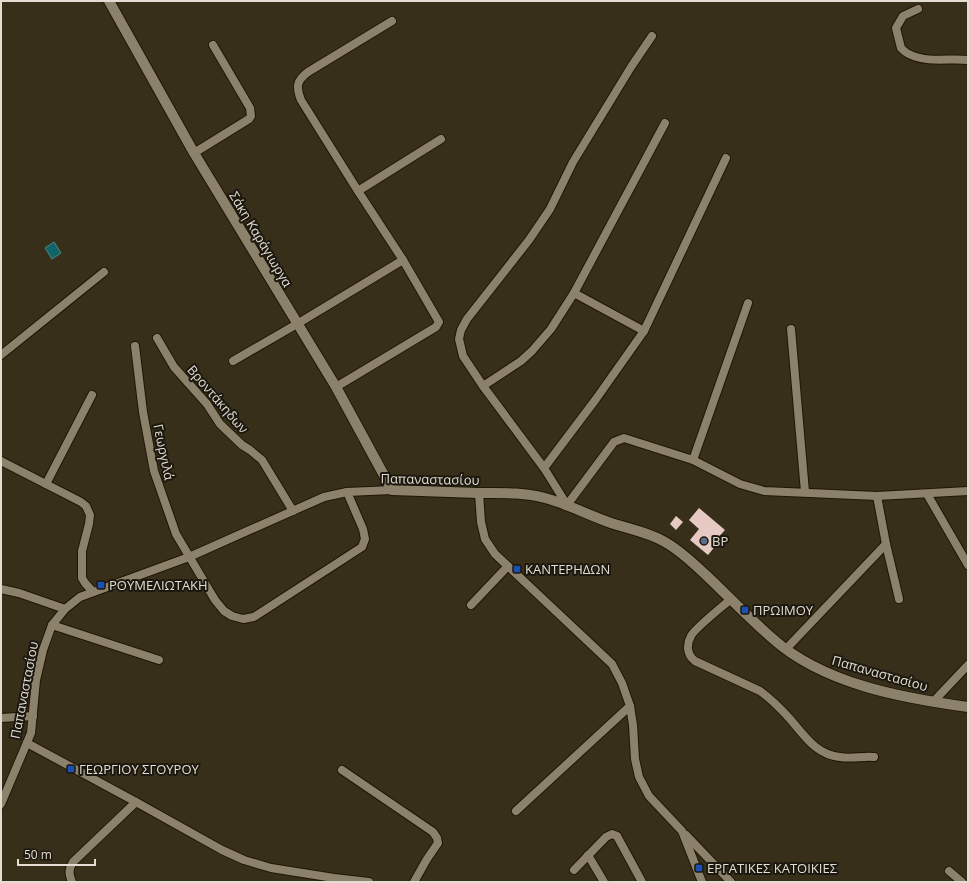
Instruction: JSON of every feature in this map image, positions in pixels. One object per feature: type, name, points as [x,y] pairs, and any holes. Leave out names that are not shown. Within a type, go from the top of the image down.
[{"type":"street","name":"Σάκη Καράγιωργα","points":[[109,1],[194,153],[336,387],[392,490]]},
{"type":"street","points":[[918,9],[902,16],[896,28],[901,48],[912,56],[934,60],[968,60]]},
{"type":"street","points":[[336,387],[436,327],[439,322],[403,260],[358,191],[301,100],[297,91],[298,83],[308,72],[392,21]]},
{"type":"street","points":[[652,36],[631,67],[582,149],[550,209],[529,240],[467,319],[461,330],[459,339],[463,356],[483,386],[544,468],[567,505],[614,442],[624,438],[693,460],[740,484],[764,491],[877,496],[968,491]]},
{"type":"street","points":[[194,153],[250,119],[251,116],[250,108],[213,45]]},
{"type":"street","points":[[483,386],[532,351],[551,329],[574,293],[665,123]]},
{"type":"street","points":[[358,191],[441,139]]},
{"type":"street","points":[[544,468],[596,399],[644,331],[726,158]]},
{"type":"street","points":[[233,361],[403,260]]},
{"type":"street","points":[[1,355],[104,272]]},
{"type":"street","points":[[574,293],[644,331]]},
{"type":"street","points":[[693,460],[748,303]]},
{"type":"street","points":[[791,329],[805,492]]},
{"type":"street","name":"Βροντάκηδων","points":[[157,338],[174,367],[207,404],[220,424],[237,441],[262,460],[293,511]]},
{"type":"street","name":"Γεωργιλά","points":[[135,346],[143,412],[154,471],[176,534],[215,600],[224,611],[232,616],[243,619],[254,617],[362,547],[365,539],[363,529],[347,492]]},
{"type":"street","points":[[46,484],[92,395]]},
{"type":"street","points":[[1,461],[86,506],[90,515],[82,551],[82,578],[84,583],[93,592]]},
{"type":"street","name":"Παπαναστασίου","points":[[1,804],[31,733],[34,716],[36,680],[43,650],[52,625],[64,609],[80,597],[189,557],[324,497],[347,492],[392,490],[498,492],[524,494],[567,505],[598,519],[652,535],[664,542],[691,561],[772,639],[820,669],[844,679],[895,694],[968,708]]},
{"type":"street","points":[[479,492],[481,522],[485,539],[495,554],[612,664],[622,683],[630,706],[633,725],[635,759],[639,777],[649,796],[731,882]]},
{"type":"street","points":[[927,494],[965,555],[968,566]]},
{"type":"street","points":[[877,496],[886,544],[899,599]]},
{"type":"street","points":[[786,649],[886,544]]},
{"type":"street","points":[[471,605],[508,566]]},
{"type":"street","points":[[1,589],[19,593],[64,609]]},
{"type":"street","points":[[731,599],[691,634],[688,647],[688,653],[691,658],[767,696],[790,719],[804,737],[822,752],[840,758],[865,756],[874,757]]},
{"type":"street","points":[[52,625],[160,660]]},
{"type":"street","points":[[933,702],[968,665]]},
{"type":"street","points":[[516,811],[630,706]]},
{"type":"street","points":[[1,718],[34,716]]},
{"type":"street","points":[[27,743],[222,850],[244,860],[271,868],[369,882]]},
{"type":"street","points":[[342,770],[433,832],[437,838],[438,843],[435,849],[427,859],[414,882]]},
{"type":"street","points":[[72,882],[69,868],[73,862],[136,802]]},
{"type":"street","points":[[682,831],[702,882]]},
{"type":"street","points":[[574,870],[606,837],[612,834],[617,836],[642,882]]},
{"type":"street","points":[[588,855],[604,882]]},
{"type":"street","points":[[949,871],[962,882]]},
{"type":"water","points":[[54,242],[61,253],[52,259],[45,248]]},
{"type":"building","points":[[699,508],[725,530],[714,542],[717,544],[708,555],[690,540],[699,529],[689,520]]},
{"type":"building","points":[[676,516],[683,522],[676,530],[670,524]]},
{"type":"place","name":"BP","points":[[704,541]]},
{"type":"place","name":"ΚΑΝΤΕΡΗΔΩΝ","points":[[517,569]]},
{"type":"place","name":"ΡΟΥΜΕΛΙΩΤΑΚΗ","points":[[101,585]]},
{"type":"place","name":"ΠΡΩΙΜΟΥ","points":[[745,610]]},
{"type":"place","name":"ΓΕΩΡΓΙΟΥ ΣΓΟΥΡΟΥ","points":[[71,769]]},
{"type":"place","name":"ΕΡΓΑΤΙΚΕΣ ΚΑΤΟΙΚΙΕΣ","points":[[699,868]]}]
